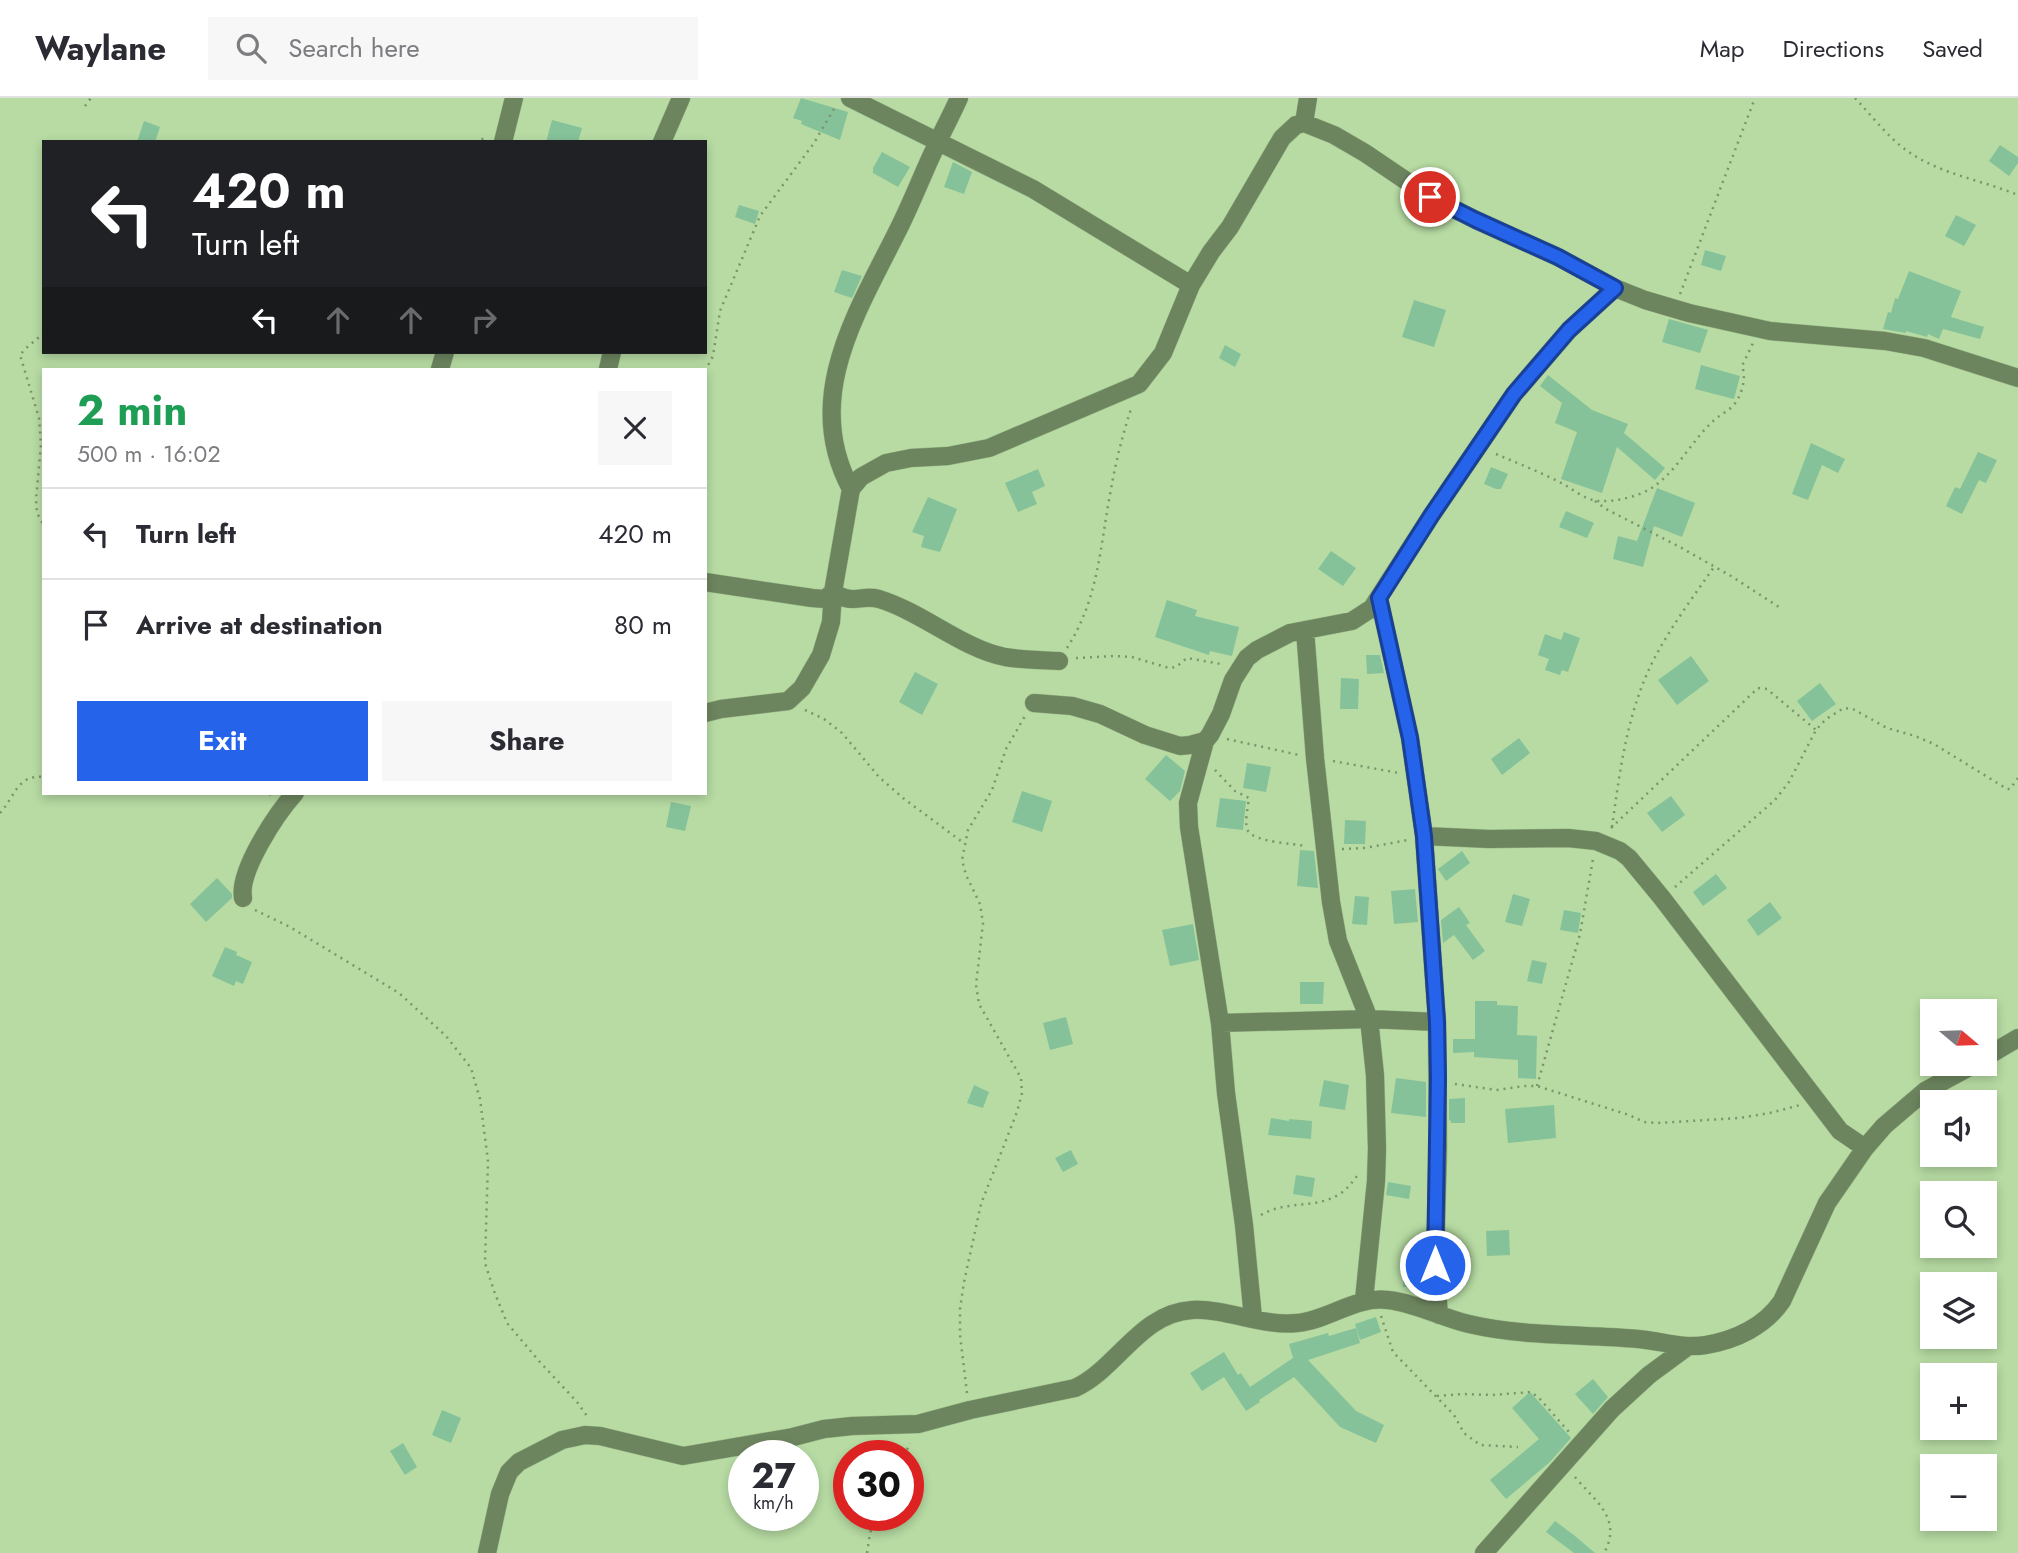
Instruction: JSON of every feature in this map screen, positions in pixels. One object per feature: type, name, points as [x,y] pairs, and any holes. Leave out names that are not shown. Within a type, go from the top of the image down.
[{"type":"street","points":[[504,140],[514,98]]},
{"type":"street","points":[[663,140],[681,98]]},
{"type":"street","points":[[850,98],[1033,189],[1191,285]]},
{"type":"street","points":[[851,489],[835,452],[831,403],[834,376],[868,287],[959,98]]},
{"type":"street","points":[[1304,123],[1308,98]]},
{"type":"street","points":[[707,712],[788,701],[802,688],[821,655],[831,622],[833,592],[851,489],[861,477],[886,463],[989,448],[1139,384],[1163,353],[1191,285],[1211,252],[1230,227],[1282,138],[1296,125],[1304,123],[1334,135],[1430,197],[1558,257],[1615,288],[1645,300],[1770,331],[1885,341],[1924,348],[2018,378]]},
{"type":"street","points":[[1253,1318],[1220,1023],[1189,827],[1188,803],[1200,759],[1241,667],[1257,650],[1271,641],[1290,633],[1352,621],[1373,608],[1431,516],[1514,394],[1569,330],[1615,288]]},
{"type":"street","points":[[707,582],[812,598],[825,599],[833,592]]},
{"type":"street","points":[[833,592],[845,599],[879,599],[919,615],[961,639],[1004,657],[1059,661]]},
{"type":"street","points":[[1379,598],[1396,669],[1416,775],[1424,836],[1437,1022],[1435,1265],[1439,1315]]},
{"type":"street","points":[[1305,630],[1315,758],[1331,902],[1338,941],[1370,1019],[1377,1149],[1370,1300]]},
{"type":"street","points":[[1034,703],[1072,706],[1100,714],[1145,735],[1180,746],[1208,738]]},
{"type":"street","points":[[243,898],[241,890],[244,875],[270,825],[293,795]]},
{"type":"street","points":[[1424,836],[1568,838],[1596,841],[1620,851],[1662,898],[1840,1131],[1864,1148]]},
{"type":"street","points":[[1220,1023],[1370,1019],[1437,1022]]},
{"type":"street","points":[[1997,1050],[2018,1038]]},
{"type":"street","points":[[487,1553],[500,1494],[509,1472],[519,1462],[562,1440],[585,1435],[600,1436],[684,1456],[824,1429],[918,1424],[1075,1388],[1088,1382],[1140,1333],[1158,1321],[1176,1313],[1193,1310],[1280,1323],[1297,1323],[1314,1320],[1370,1300],[1388,1300],[1406,1303],[1471,1325],[1506,1331],[1640,1339],[1687,1347],[1709,1345],[1731,1338],[1766,1321],[1775,1311],[1787,1293],[1827,1203],[1864,1148],[1884,1126],[1925,1091],[1953,1076]]},
{"type":"street","points":[[1484,1553],[1612,1409],[1649,1375],[1687,1347]]},
{"type":"path","points":[[85,106],[90,98]]},
{"type":"path","points":[[707,368],[713,356],[720,311],[760,216],[814,143],[840,98]]},
{"type":"path","points":[[1674,309],[1755,98]]},
{"type":"path","points":[[1855,98],[1894,140],[1914,156],[1953,173],[2018,195]]},
{"type":"path","points":[[1595,501],[1642,493],[1669,473],[1710,423],[1735,404],[1743,383],[1745,374],[1742,366],[1747,354],[1752,344],[1770,331]]},
{"type":"path","points":[[42,335],[20,355],[38,418],[41,444],[36,500],[37,513],[42,522]]},
{"type":"path","points":[[1059,661],[1080,628],[1094,588],[1118,455],[1139,384]]},
{"type":"path","points":[[1479,446],[1595,501],[1714,567],[1782,609]]},
{"type":"path","points":[[1612,827],[1623,753],[1639,694],[1653,661],[1670,632],[1714,567]]},
{"type":"path","points":[[1059,661],[1087,656],[1132,657],[1169,668],[1176,667],[1187,658],[1195,658],[1241,667]]},
{"type":"path","points":[[1537,1086],[1580,934],[1596,841],[1758,688],[1767,690],[1816,730]]},
{"type":"path","points":[[788,701],[824,719],[842,733],[878,777],[965,844]]},
{"type":"path","points":[[970,1410],[960,1335],[964,1282],[981,1204],[1022,1093],[1021,1078],[979,1004],[976,985],[983,923],[980,904],[962,860],[968,830],[992,790],[1006,749],[1034,703]]},
{"type":"path","points":[[1662,898],[1775,800],[1789,782],[1816,730],[1826,719],[1844,708],[1853,709],[1887,728],[1934,744],[2007,789],[2010,789],[2018,778]]},
{"type":"path","points":[[1208,738],[1416,775]]},
{"type":"path","points":[[1200,759],[1235,791],[1249,798],[1247,829],[1260,839],[1325,849],[1365,849],[1424,836]]},
{"type":"path","points":[[0,813],[22,782],[31,777],[42,777]]},
{"type":"path","points":[[243,898],[256,911],[400,993],[446,1036],[471,1068],[480,1099],[488,1161],[485,1263],[494,1291],[507,1323],[577,1402],[600,1436]]},
{"type":"path","points":[[1438,1078],[1481,1089],[1537,1086],[1644,1122],[1658,1123],[1739,1118],[1792,1109],[1814,1099]]},
{"type":"path","points":[[1244,1225],[1283,1205],[1318,1202],[1336,1197],[1347,1189],[1361,1172]]},
{"type":"path","points":[[1370,1300],[1393,1352],[1454,1415],[1472,1441],[1480,1446],[1518,1447]]},
{"type":"path","points":[[1437,1396],[1531,1392],[1580,1446]]},
{"type":"path","points":[[1563,1464],[1604,1508],[1611,1529],[1610,1541],[1604,1553]]},
{"type":"path","points":[[867,1553],[871,1531]]},
{"type":"building","points":[[801,98],[848,112],[840,140],[793,118]]},
{"type":"building","points":[[552,120],[582,128],[579,140],[547,140]]},
{"type":"building","points":[[144,121],[160,127],[156,140],[138,140]]},
{"type":"building","points":[[2000,145],[2018,157],[2018,163],[2009,176],[1989,161]]},
{"type":"building","points":[[882,152],[910,167],[898,187],[873,173]]},
{"type":"building","points":[[953,162],[972,172],[964,194],[944,187]]},
{"type":"building","points":[[739,205],[759,211],[755,224],[735,217]]},
{"type":"building","points":[[1956,215],[1976,225],[1964,246],[1945,236]]},
{"type":"building","points":[[1705,250],[1726,256],[1721,271],[1701,265]]},
{"type":"building","points":[[842,270],[862,276],[852,298],[834,292]]},
{"type":"building","points":[[1909,271],[1961,291],[1951,317],[1984,327],[1980,339],[1943,329],[1939,339],[1928,334],[1927,337],[1906,331],[1883,329],[1888,312],[1891,313],[1895,298],[1898,299]]},
{"type":"building","points":[[1414,300],[1446,310],[1434,347],[1402,337]]},
{"type":"building","points":[[1669,319],[1708,330],[1700,353],[1662,342]]},
{"type":"building","points":[[1225,345],[1241,354],[1235,367],[1219,358]]},
{"type":"building","points":[[1701,365],[1740,376],[1734,399],[1695,389]]},
{"type":"building","points":[[1548,375],[1592,410],[1628,424],[1624,433],[1665,468],[1655,480],[1617,447],[1602,493],[1561,479],[1577,432],[1555,423],[1562,403],[1540,386]]},
{"type":"building","points":[[1811,443],[1845,459],[1838,473],[1822,465],[1808,500],[1792,494]]},
{"type":"building","points":[[1978,452],[1997,460],[1986,483],[1979,480],[1962,514],[1946,506],[1955,487],[1960,489]]},
{"type":"building","points":[[1491,467],[1508,474],[1501,489],[1484,484]]},
{"type":"building","points":[[1038,469],[1045,486],[1032,492],[1037,504],[1018,512],[1005,483]]},
{"type":"building","points":[[1657,488],[1695,503],[1682,537],[1654,526],[1643,567],[1613,559],[1618,536],[1637,541]]},
{"type":"building","points":[[928,497],[957,509],[940,552],[921,547],[924,536],[912,532]]},
{"type":"building","points":[[1566,511],[1594,523],[1587,538],[1559,527]]},
{"type":"building","points":[[1331,551],[1356,568],[1343,586],[1318,569]]},
{"type":"building","points":[[1167,600],[1197,610],[1195,616],[1239,627],[1232,656],[1210,651],[1209,655],[1155,637]]},
{"type":"building","points":[[1564,632],[1580,638],[1568,672],[1562,670],[1560,675],[1545,670],[1549,659],[1538,655],[1545,634],[1561,640]]},
{"type":"building","points":[[1366,655],[1380,655],[1384,673],[1367,674]]},
{"type":"building","points":[[1691,656],[1709,681],[1677,705],[1658,680]]},
{"type":"building","points":[[915,672],[938,684],[922,715],[899,702]]},
{"type":"building","points":[[1341,678],[1359,679],[1358,709],[1340,709]]},
{"type":"building","points":[[1820,683],[1836,704],[1812,721],[1797,701]]},
{"type":"building","points":[[1519,738],[1530,753],[1502,775],[1491,759]]},
{"type":"building","points":[[1166,755],[1185,771],[1180,791],[1170,801],[1145,779]]},
{"type":"building","points":[[1247,763],[1271,767],[1266,792],[1243,788]]},
{"type":"building","points":[[1022,791],[1052,801],[1042,832],[1012,822]]},
{"type":"building","points":[[1671,796],[1685,815],[1662,832],[1647,813]]},
{"type":"building","points":[[1220,798],[1246,801],[1243,830],[1216,827]]},
{"type":"building","points":[[671,802],[691,806],[685,831],[666,827]]},
{"type":"building","points":[[1345,820],[1366,821],[1365,844],[1344,844]]},
{"type":"building","points":[[1300,850],[1314,851],[1318,888],[1297,886]]},
{"type":"building","points":[[1462,851],[1470,863],[1446,881],[1438,869]]},
{"type":"building","points":[[1716,874],[1727,888],[1703,906],[1693,892]]},
{"type":"building","points":[[217,878],[232,894],[232,898],[206,922],[190,904]]},
{"type":"building","points":[[1415,889],[1418,922],[1394,924],[1391,891]]},
{"type":"building","points":[[1513,894],[1530,899],[1522,926],[1505,922]]},
{"type":"building","points":[[1355,896],[1369,897],[1367,925],[1352,924]]},
{"type":"building","points":[[1770,902],[1782,918],[1758,936],[1747,920]]},
{"type":"building","points":[[1459,907],[1470,923],[1466,925],[1485,951],[1473,960],[1454,935],[1443,943],[1441,920]]},
{"type":"building","points":[[1564,910],[1581,913],[1578,933],[1560,930]]},
{"type":"building","points":[[1193,924],[1199,960],[1170,966],[1162,930]]},
{"type":"building","points":[[225,947],[252,962],[243,984],[236,981],[234,986],[212,976]]},
{"type":"building","points":[[1532,960],[1547,963],[1542,984],[1527,981]]},
{"type":"building","points":[[1300,982],[1324,982],[1323,1004],[1300,1004]]},
{"type":"building","points":[[1475,1001],[1497,1001],[1497,1005],[1518,1006],[1517,1035],[1537,1036],[1536,1079],[1518,1078],[1518,1060],[1474,1057],[1474,1052],[1453,1053],[1453,1039],[1475,1039]]},
{"type":"building","points":[[1066,1017],[1073,1044],[1050,1050],[1043,1023]]},
{"type":"building","points":[[1396,1078],[1426,1082],[1426,1117],[1391,1113]]},
{"type":"building","points":[[1324,1080],[1349,1085],[1345,1110],[1319,1106]]},
{"type":"building","points":[[974,1085],[989,1092],[983,1108],[967,1103]]},
{"type":"building","points":[[1465,1098],[1465,1123],[1451,1123],[1449,1099]]},
{"type":"building","points":[[1554,1105],[1556,1138],[1508,1143],[1505,1109]]},
{"type":"building","points":[[1271,1118],[1312,1121],[1311,1139],[1268,1135]]},
{"type":"building","points":[[1071,1150],[1078,1164],[1063,1172],[1055,1158]]},
{"type":"building","points":[[1296,1175],[1315,1178],[1312,1197],[1293,1194]]},
{"type":"building","points":[[1388,1182],[1411,1186],[1409,1199],[1386,1195]]},
{"type":"building","points":[[1509,1230],[1510,1255],[1487,1256],[1486,1231]]},
{"type":"building","points":[[1454,1251],[1471,1256],[1462,1287],[1448,1283],[1447,1274]]},
{"type":"building","points":[[1404,1258],[1421,1258],[1421,1287],[1403,1287]]},
{"type":"building","points":[[1376,1317],[1381,1332],[1360,1340],[1355,1324]]},
{"type":"building","points":[[1356,1328],[1360,1343],[1308,1360],[1356,1411],[1384,1425],[1376,1443],[1340,1427],[1294,1377],[1246,1411],[1224,1377],[1202,1391],[1190,1373],[1224,1352],[1238,1375],[1241,1373],[1250,1387],[1293,1358],[1289,1344]]},
{"type":"building","points":[[1593,1379],[1608,1397],[1593,1414],[1575,1394]]},
{"type":"building","points":[[1530,1392],[1571,1438],[1550,1462],[1506,1499],[1490,1480],[1539,1439],[1512,1408]]},
{"type":"building","points":[[442,1410],[461,1418],[451,1443],[432,1435]]},
{"type":"building","points":[[403,1443],[417,1467],[405,1475],[390,1451]]},
{"type":"building","points":[[1555,1521],[1595,1553],[1574,1553],[1546,1532]]},
{"type":"route","points":[[1430,197],[1558,257],[1615,288],[1569,330],[1514,394],[1379,598],[1410,738],[1424,836],[1437,1022],[1435,1265]]}]
